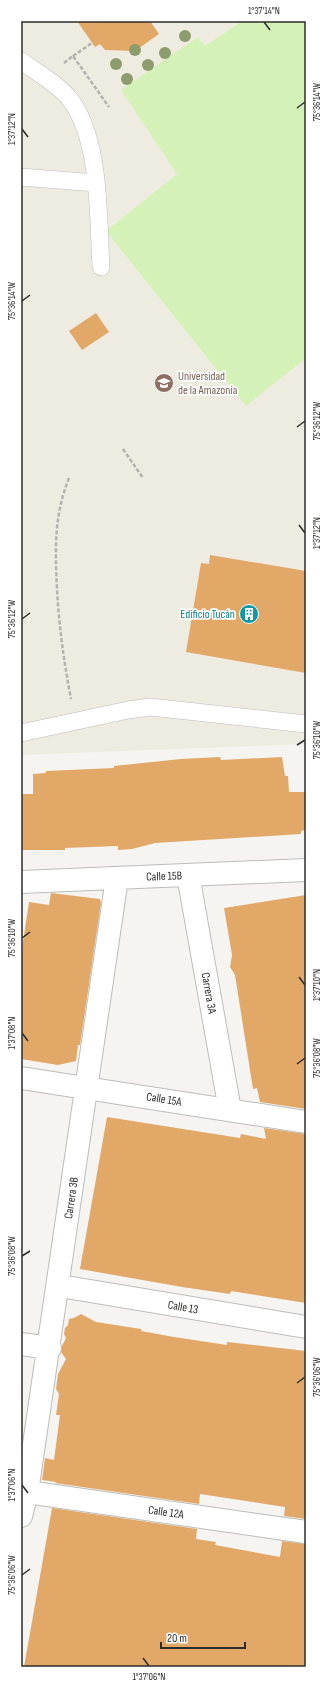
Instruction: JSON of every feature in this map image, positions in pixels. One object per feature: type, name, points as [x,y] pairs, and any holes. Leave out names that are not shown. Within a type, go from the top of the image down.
[{"type":"street","name":"Calle 15B","points":[[21,882],[306,870]]},
{"type":"street","name":"Carrera 3A","points":[[188,875],[230,1110]]},
{"type":"street","name":"Carrera 3B","points":[[21,1516],[27,1492],[60,1286],[86,1087],[117,878]]},
{"type":"street","name":"Calle 15A","points":[[21,1078],[306,1122]]},
{"type":"street","name":"Calle 13","points":[[60,1286],[306,1327]]},
{"type":"street","points":[[21,1344],[50,1348]]},
{"type":"street","name":"Calle 12A","points":[[27,1492],[306,1532]]},
{"type":"lane","points":[[21,61],[58,87],[70,99],[81,117],[90,140],[96,183],[101,267]]},
{"type":"lane","points":[[21,177],[96,183]]},
{"type":"lane","points":[[21,732],[150,707],[306,724]]},
{"type":"path","points":[[73,56],[92,43]]},
{"type":"path","points":[[123,450],[143,478]]},
{"type":"path","points":[[69,478],[62,496],[59,510],[54,548],[60,634],[76,721]]},
{"type":"shaded area","name":"Universidad de la Amazonia","points":[[21,21],[306,21],[306,744],[21,755]]},
{"type":"green space","points":[[242,21],[306,21],[306,358],[246,406],[106,231],[177,174],[121,90],[198,37],[205,46]]},
{"type":"building","points":[[77,21],[150,21],[159,34],[135,51],[105,50],[100,44],[95,47]]},
{"type":"building","points":[[96,313],[109,332],[82,350],[69,331]]},
{"type":"building","name":"Edificio Tucán","points":[[210,555],[306,571],[306,673],[186,652],[201,563],[209,564]]},
{"type":"building","points":[[220,757],[221,760],[282,757],[285,776],[288,776],[289,792],[306,792],[306,830],[301,831],[301,834],[155,843],[132,849],[118,850],[118,846],[65,848],[65,850],[21,850],[21,794],[33,794],[33,774],[46,773],[46,771],[114,768],[114,766],[181,759]]},
{"type":"building","points":[[51,893],[100,899],[101,903],[80,1045],[78,1045],[76,1061],[58,1065],[21,1059],[21,955],[29,902],[49,905]]},
{"type":"building","points":[[306,895],[306,1109],[260,1102],[257,1088],[253,1089],[235,975],[230,967],[232,955],[224,908]]},
{"type":"building","points":[[107,1117],[240,1138],[241,1134],[266,1139],[264,1128],[306,1134],[306,1303],[231,1291],[230,1294],[182,1287],[80,1269]]},
{"type":"building","points":[[81,1314],[96,1322],[141,1329],[141,1331],[174,1337],[227,1345],[227,1342],[306,1351],[306,1519],[284,1516],[285,1507],[200,1494],[199,1504],[42,1480],[45,1458],[54,1460],[60,1415],[56,1415],[59,1394],[56,1389],[58,1374],[66,1359],[61,1352],[66,1338],[64,1334],[65,1328],[68,1325],[69,1319]]},
{"type":"building","points":[[52,1508],[197,1529],[196,1539],[216,1542],[215,1545],[280,1557],[282,1541],[306,1544],[306,1667],[24,1667]]},
{"type":"place","name":"Universidad de la Amazonia","points":[[164,383]]},
{"type":"place","name":"Edificio Tucán","points":[[249,614]]}]
